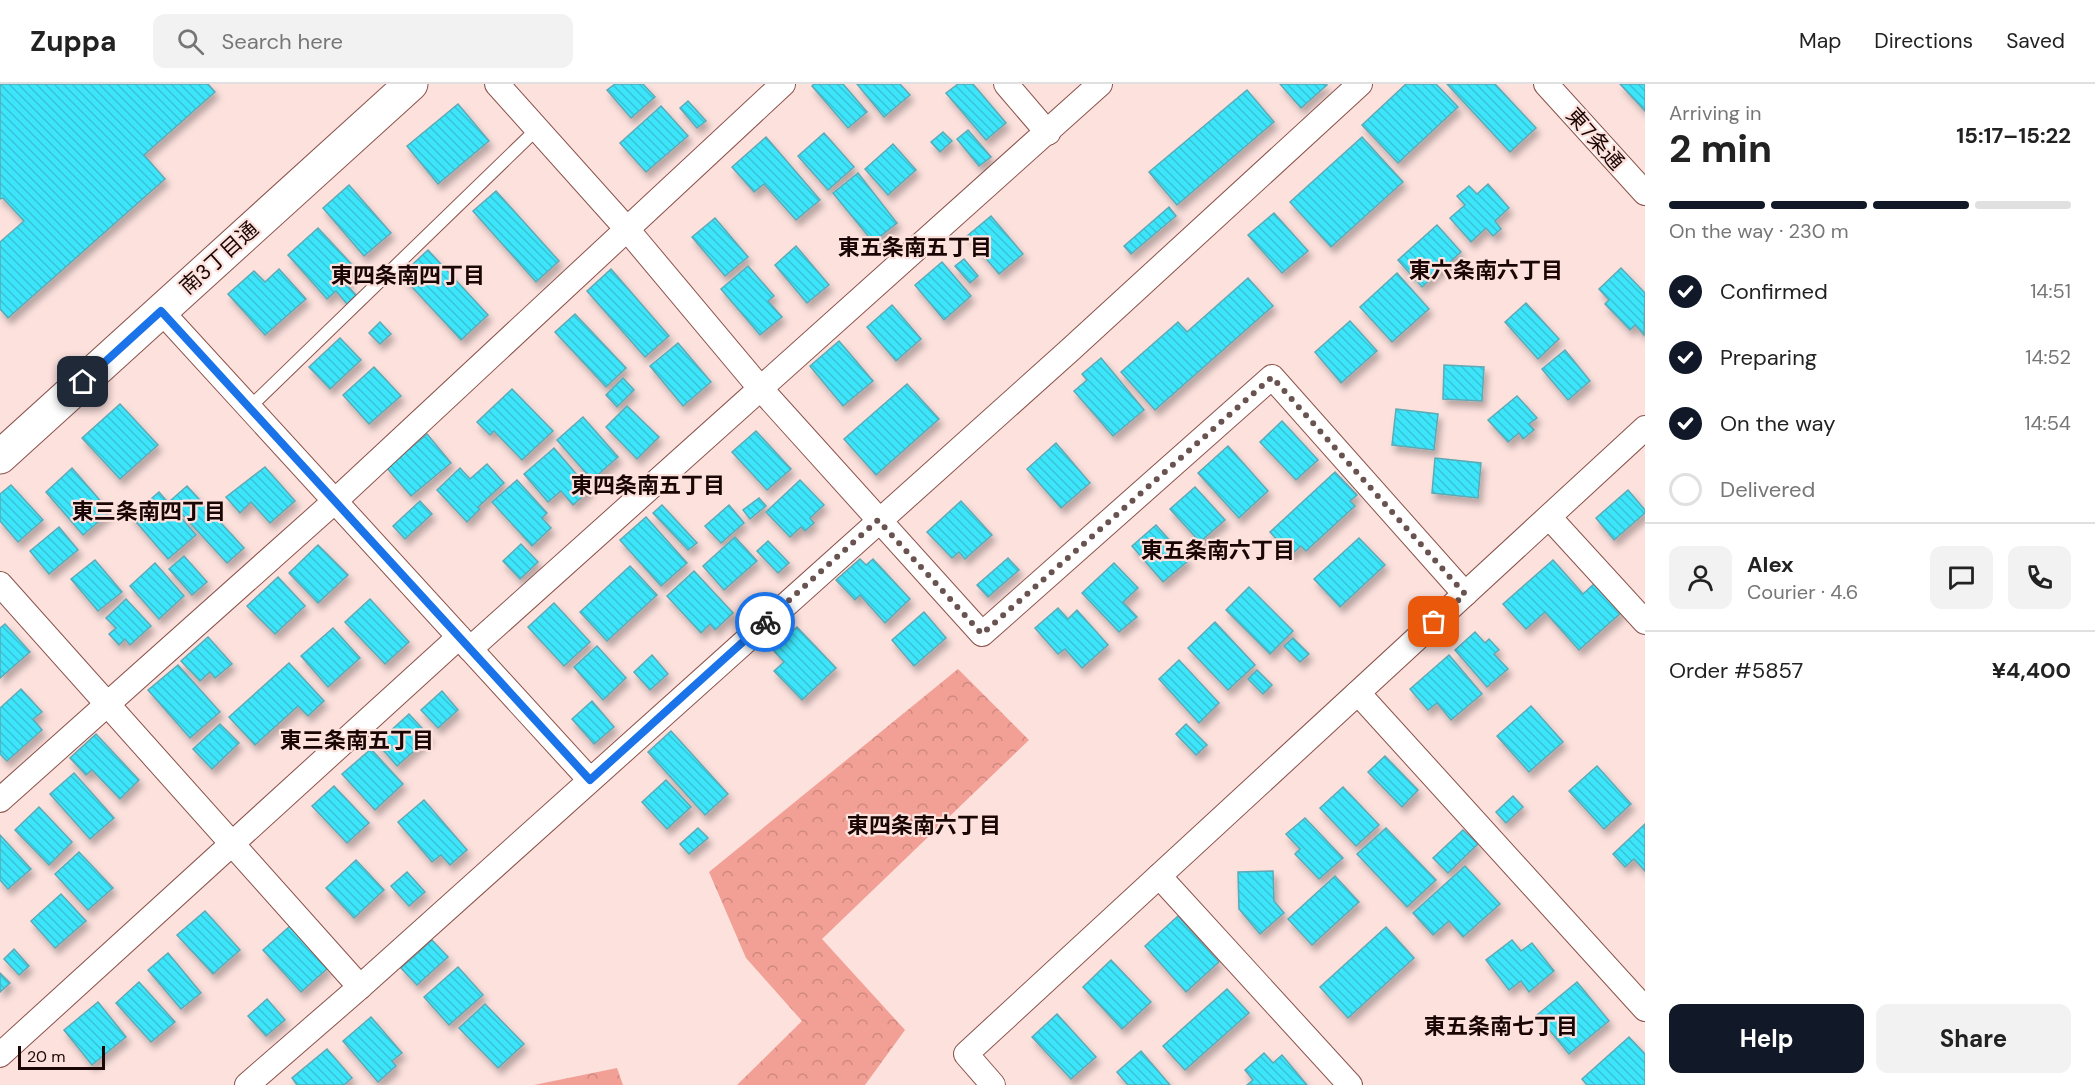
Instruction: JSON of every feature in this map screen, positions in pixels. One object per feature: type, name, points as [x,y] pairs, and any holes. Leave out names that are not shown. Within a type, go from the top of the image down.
[{"type":"street","name":"南3丁目通","points":[[0,457],[411,84]]},
{"type":"street","points":[[497,84],[626,228],[760,388],[982,634],[1272,377],[1465,594]]},
{"type":"street","points":[[0,800],[335,501],[783,84]]},
{"type":"street","points":[[1006,84],[1048,133]]},
{"type":"street","points":[[0,1055],[234,844],[760,388],[1048,133],[1100,84]]},
{"type":"street","points":[[247,1085],[360,987],[1070,350],[1360,84]]},
{"type":"street","name":"東7条通","points":[[1546,84],[1642,185]]},
{"type":"street","points":[[161,311],[590,780]]},
{"type":"street","points":[[993,1085],[966,1054],[1645,428]]},
{"type":"street","points":[[1549,517],[1645,622]]},
{"type":"street","points":[[0,584],[360,987]]},
{"type":"street","points":[[1358,693],[1645,1009]]},
{"type":"street","points":[[1159,876],[1350,1085]]},
{"type":"lane","points":[[250,408],[537,129]]},
{"type":"green space","points":[[958,669],[1029,740],[822,939],[905,1030],[865,1085],[737,1085],[802,1021],[746,958],[709,872]]},
{"type":"green space","points":[[617,1068],[623,1085],[534,1085]]},
{"type":"building","points":[[0,84],[208,84],[215,92],[144,155],[165,179],[8,318],[0,309],[0,242],[24,221],[3,198],[0,199]]},
{"type":"building","points":[[615,84],[643,84],[655,97],[631,118],[607,90]]},
{"type":"building","points":[[814,84],[843,84],[867,112],[848,128],[812,86]]},
{"type":"building","points":[[857,84],[900,84],[910,95],[884,117]]},
{"type":"building","points":[[958,84],[973,84],[1006,123],[986,140],[946,93]]},
{"type":"building","points":[[1280,84],[1326,84],[1327,85],[1301,108]]},
{"type":"building","points":[[1406,84],[1436,84],[1458,107],[1398,163],[1362,125]]},
{"type":"building","points":[[1447,84],[1495,84],[1536,128],[1510,152]]},
{"type":"building","points":[[1620,84],[1645,84],[1645,111]]},
{"type":"building","points":[[1247,90],[1274,122],[1177,205],[1149,172]]},
{"type":"building","points":[[688,101],[706,121],[697,128],[680,108]]},
{"type":"building","points":[[458,104],[489,141],[438,184],[407,146]]},
{"type":"building","points":[[661,106],[688,136],[646,172],[620,143]]},
{"type":"building","points":[[968,130],[991,157],[979,166],[957,139]]},
{"type":"building","points":[[943,132],[952,141],[940,152],[931,142]]},
{"type":"building","points":[[824,133],[854,167],[828,190],[798,156]]},
{"type":"building","points":[[766,137],[820,200],[796,220],[764,184],[754,192],[732,167]]},
{"type":"building","points":[[1362,137],[1403,182],[1331,247],[1290,202]]},
{"type":"building","points":[[893,144],[916,170],[888,195],[865,169]]},
{"type":"building","points":[[858,173],[897,223],[873,242],[833,193]]},
{"type":"building","points":[[1488,184],[1509,208],[1495,221],[1501,229],[1493,236],[1486,228],[1471,242],[1450,218],[1465,205],[1457,196],[1469,186],[1477,194]]},
{"type":"building","points":[[349,185],[391,233],[364,256],[323,208]]},
{"type":"building","points":[[496,191],[559,261],[536,282],[473,211]]},
{"type":"building","points":[[1169,207],[1176,216],[1131,254],[1124,246]]},
{"type":"building","points":[[1274,213],[1308,251],[1282,273],[1248,235]]},
{"type":"building","points":[[991,216],[1023,254],[999,274],[967,236]]},
{"type":"building","points":[[715,218],[748,257],[725,276],[692,237]]},
{"type":"building","points":[[1437,225],[1461,252],[1422,287],[1398,260]]},
{"type":"building","points":[[318,228],[358,271],[345,283],[356,295],[347,304],[336,291],[327,299],[288,255]]},
{"type":"building","points":[[796,246],[829,285],[807,303],[775,265]]},
{"type":"building","points":[[428,250],[488,315],[461,340],[401,275]]},
{"type":"building","points":[[964,259],[978,276],[970,283],[955,266]]},
{"type":"building","points":[[942,262],[971,296],[944,320],[915,285]]},
{"type":"building","points":[[748,266],[774,296],[768,301],[782,317],[760,335],[721,289]]},
{"type":"building","points":[[1621,268],[1645,293],[1644,335],[1635,325],[1630,330],[1605,304],[1609,300],[1599,289]]},
{"type":"building","points":[[279,269],[306,299],[265,335],[228,294],[254,271],[265,282]]},
{"type":"building","points":[[611,269],[669,336],[645,357],[587,291]]},
{"type":"building","points":[[1397,273],[1429,309],[1392,342],[1360,307]]},
{"type":"building","points":[[1248,278],[1273,306],[1155,410],[1121,372],[1178,322],[1187,332]]},
{"type":"building","points":[[1526,303],[1559,339],[1538,359],[1505,322]]},
{"type":"building","points":[[892,305],[921,339],[896,361],[867,327]]},
{"type":"building","points":[[575,314],[626,368],[606,387],[555,332]]},
{"type":"building","points":[[1350,321],[1377,351],[1341,383],[1315,352]]},
{"type":"building","points":[[380,322],[391,334],[380,344],[369,333]]},
{"type":"building","points":[[340,338],[361,360],[330,389],[309,367]]},
{"type":"building","points":[[839,341],[873,381],[843,406],[810,366]]},
{"type":"building","points":[[678,343],[711,382],[683,406],[650,366]]},
{"type":"building","points":[[1565,350],[1590,381],[1568,400],[1542,369]]},
{"type":"building","points":[[1101,358],[1144,410],[1113,436],[1074,391],[1087,380],[1082,374]]},
{"type":"building","points":[[1444,365],[1484,367],[1482,401],[1443,399]]},
{"type":"building","points":[[374,367],[401,396],[369,424],[343,395]]},
{"type":"building","points":[[623,378],[634,390],[617,407],[606,395]]},
{"type":"building","points":[[907,384],[939,419],[876,475],[844,439]]},
{"type":"building","points":[[512,389],[553,431],[522,460],[494,431],[490,435],[477,422]]},
{"type":"building","points":[[1517,396],[1537,418],[1529,424],[1534,430],[1523,439],[1519,433],[1508,442],[1488,420]]},
{"type":"building","points":[[120,404],[158,445],[120,479],[82,438]]},
{"type":"building","points":[[627,406],[659,437],[637,459],[606,427]]},
{"type":"building","points":[[1396,409],[1438,414],[1434,450],[1392,445]]},
{"type":"building","points":[[583,417],[618,457],[592,480],[557,440]]},
{"type":"building","points":[[1282,421],[1318,460],[1296,480],[1260,442]]},
{"type":"building","points":[[756,431],[791,469],[767,490],[732,452]]},
{"type":"building","points":[[427,434],[451,463],[411,496],[387,468]]},
{"type":"building","points":[[1056,443],[1090,483],[1061,508],[1027,469]]},
{"type":"building","points":[[1228,446],[1268,491],[1239,518],[1198,473]]},
{"type":"building","points":[[554,448],[590,490],[573,505],[561,491],[548,502],[524,474]]},
{"type":"building","points":[[1435,458],[1481,463],[1478,498],[1432,493]]},
{"type":"building","points":[[487,464],[504,483],[478,507],[480,509],[467,522],[437,490],[460,468],[470,479]]},
{"type":"building","points":[[265,467],[295,501],[270,523],[251,502],[240,513],[226,497]]},
{"type":"building","points":[[72,468],[110,512],[83,535],[46,492]]},
{"type":"building","points":[[1335,472],[1357,495],[1350,501],[1355,506],[1306,551],[1301,546],[1291,555],[1270,532]]},
{"type":"building","points":[[517,480],[547,513],[542,518],[551,528],[532,546],[492,502]]},
{"type":"building","points":[[800,480],[824,505],[810,518],[814,523],[805,531],[801,527],[790,537],[766,512]]},
{"type":"building","points":[[11,485],[43,520],[18,542],[0,521],[0,494]]},
{"type":"building","points":[[187,486],[244,548],[227,563],[170,501]]},
{"type":"building","points":[[1195,487],[1225,520],[1200,542],[1170,509]]},
{"type":"building","points":[[1628,490],[1645,513],[1614,540],[1596,518]]},
{"type":"building","points":[[159,492],[196,535],[168,559],[131,516]]},
{"type":"building","points":[[759,498],[766,506],[750,519],[743,510]]},
{"type":"building","points":[[420,501],[432,514],[405,539],[393,526]]},
{"type":"building","points":[[961,501],[992,535],[965,559],[959,552],[952,558],[927,532]]},
{"type":"building","points":[[662,505],[697,543],[688,550],[653,513]]},
{"type":"building","points":[[729,505],[744,523],[721,543],[705,526]]},
{"type":"building","points":[[646,517],[687,563],[661,586],[620,540]]},
{"type":"building","points":[[1156,525],[1188,561],[1163,582],[1132,546]]},
{"type":"building","points":[[59,527],[78,550],[49,574],[30,551]]},
{"type":"building","points":[[735,537],[757,561],[724,590],[703,566]]},
{"type":"building","points":[[1359,538],[1385,565],[1340,607],[1314,579]]},
{"type":"building","points":[[768,541],[789,563],[778,573],[757,551]]},
{"type":"building","points":[[521,544],[538,562],[520,579],[503,561]]},
{"type":"building","points":[[318,545],[348,575],[318,603],[289,573]]},
{"type":"building","points":[[184,556],[207,582],[192,595],[169,569]]},
{"type":"building","points":[[1008,558],[1019,570],[988,597],[977,585]]},
{"type":"building","points":[[860,559],[866,565],[873,559],[910,599],[885,623],[860,595],[855,600],[836,580]]},
{"type":"building","points":[[95,560],[122,592],[98,611],[71,579]]},
{"type":"building","points":[[1553,560],[1583,594],[1596,582],[1622,612],[1579,650],[1545,612],[1526,629],[1503,604]]},
{"type":"building","points":[[155,563],[184,596],[159,619],[130,586]]},
{"type":"building","points":[[1114,563],[1138,588],[1123,602],[1137,617],[1119,632],[1082,593]]},
{"type":"building","points":[[630,566],[657,595],[607,641],[580,612]]},
{"type":"building","points":[[694,571],[733,613],[715,630],[710,624],[701,633],[667,596]]},
{"type":"building","points":[[278,577],[305,606],[275,634],[247,606]]},
{"type":"building","points":[[1249,587],[1293,631],[1270,654],[1226,610]]},
{"type":"building","points":[[126,599],[151,626],[130,645],[125,639],[119,645],[109,634],[116,628],[106,618]]},
{"type":"building","points":[[370,599],[409,642],[385,664],[345,622]]},
{"type":"building","points":[[554,603],[590,642],[564,666],[528,627]]},
{"type":"building","points":[[1058,608],[1068,619],[1077,610],[1108,645],[1082,668],[1065,649],[1058,654],[1035,628]]},
{"type":"building","points":[[924,612],[946,638],[914,666],[892,640]]},
{"type":"building","points":[[1215,622],[1255,665],[1228,690],[1188,648]]},
{"type":"building","points":[[5,624],[30,652],[0,678],[0,628]]},
{"type":"building","points":[[797,627],[836,668],[802,700],[774,671],[784,662],[773,650]]},
{"type":"building","points":[[333,628],[360,658],[328,687],[301,656]]},
{"type":"building","points":[[1475,632],[1485,643],[1489,639],[1499,650],[1494,654],[1508,669],[1487,687],[1455,650]]},
{"type":"building","points":[[208,637],[232,664],[215,678],[210,672],[200,681],[181,661]]},
{"type":"building","points":[[1293,638],[1309,654],[1300,662],[1284,646]]},
{"type":"building","points":[[597,646],[626,678],[603,700],[574,667]]},
{"type":"building","points":[[652,655],[668,674],[650,690],[634,672]]},
{"type":"building","points":[[1449,655],[1482,694],[1451,720],[1437,703],[1428,710],[1410,689]]},
{"type":"building","points":[[1179,660],[1219,703],[1199,723],[1159,679]]},
{"type":"building","points":[[289,663],[324,701],[308,716],[298,706],[255,745],[229,717]]},
{"type":"building","points":[[178,665],[220,712],[190,738],[148,690]]},
{"type":"building","points":[[1257,670],[1272,685],[1263,694],[1248,679]]},
{"type":"building","points":[[21,689],[42,712],[33,719],[42,730],[7,761],[0,754],[0,708]]},
{"type":"building","points":[[442,691],[458,710],[438,728],[421,710]]},
{"type":"building","points":[[592,701],[614,727],[594,744],[572,719]]},
{"type":"building","points":[[1531,706],[1563,742],[1529,772],[1497,736]]},
{"type":"building","points":[[409,714],[430,737],[397,766],[377,743]]},
{"type":"building","points":[[220,724],[239,743],[212,769],[193,749]]},
{"type":"building","points":[[1186,724],[1207,745],[1196,755],[1176,734]]},
{"type":"building","points":[[671,731],[728,794],[705,815],[648,752]]},
{"type":"building","points":[[96,734],[139,780],[120,799],[92,770],[86,775],[70,758]]},
{"type":"building","points":[[371,749],[403,784],[375,810],[342,774]]},
{"type":"building","points":[[1385,756],[1418,790],[1402,807],[1368,772]]},
{"type":"building","points":[[1597,766],[1631,804],[1604,829],[1569,791]]},
{"type":"building","points":[[74,773],[114,818],[90,839],[50,794]]},
{"type":"building","points":[[666,780],[691,807],[667,829],[642,802]]},
{"type":"building","points":[[334,786],[369,823],[347,843],[312,806]]},
{"type":"building","points":[[1343,787],[1379,825],[1356,846],[1320,808]]},
{"type":"building","points":[[1513,796],[1523,807],[1506,823],[1496,812]]},
{"type":"building","points":[[424,800],[467,850],[450,865],[441,855],[432,862],[398,822]]},
{"type":"building","points":[[39,807],[72,842],[49,865],[15,830]]},
{"type":"building","points":[[1305,818],[1343,858],[1319,879],[1295,854],[1300,849],[1286,834]]},
{"type":"building","points":[[1645,824],[1645,871],[1634,859],[1625,867],[1613,854]]},
{"type":"building","points":[[698,828],[708,838],[689,854],[680,844]]},
{"type":"building","points":[[1386,828],[1436,880],[1407,907],[1357,854]]},
{"type":"building","points":[[1463,830],[1478,844],[1448,873],[1433,858]]},
{"type":"building","points":[[0,835],[31,869],[8,889],[0,880]]},
{"type":"building","points":[[79,852],[113,888],[88,910],[55,874]]},
{"type":"building","points":[[356,860],[384,890],[354,918],[326,888]]},
{"type":"building","points":[[1465,866],[1500,904],[1463,937],[1449,921],[1433,935],[1413,913]]},
{"type":"building","points":[[1273,871],[1274,901],[1284,913],[1260,934],[1239,909],[1238,872]]},
{"type":"building","points":[[407,872],[425,892],[409,906],[391,886]]},
{"type":"building","points":[[1335,876],[1359,902],[1312,945],[1288,919]]},
{"type":"building","points":[[61,894],[86,921],[55,948],[31,921]]},
{"type":"building","points":[[205,911],[240,950],[213,974],[177,935]]},
{"type":"building","points":[[1178,916],[1219,962],[1186,992],[1145,946]]},
{"type":"building","points":[[290,926],[328,968],[301,992],[263,950]]},
{"type":"building","points":[[1386,927],[1414,958],[1348,1018],[1320,987]]},
{"type":"building","points":[[432,940],[448,957],[417,985],[401,968]]},
{"type":"building","points":[[1512,940],[1521,951],[1532,943],[1554,971],[1529,992],[1521,981],[1509,990],[1486,960]]},
{"type":"building","points":[[14,949],[29,966],[19,975],[4,959]]},
{"type":"building","points":[[168,953],[201,993],[181,1009],[148,970]]},
{"type":"building","points":[[1111,960],[1151,1002],[1122,1029],[1083,987]]},
{"type":"building","points":[[458,967],[483,995],[449,1025],[424,997]]},
{"type":"building","points":[[0,973],[10,983],[0,992]]},
{"type":"building","points":[[139,982],[175,1022],[151,1042],[116,1003]]},
{"type":"building","points":[[1577,982],[1609,1021],[1569,1054],[1537,1015]]},
{"type":"building","points":[[1227,989],[1249,1013],[1185,1070],[1163,1046]]},
{"type":"building","points":[[267,999],[285,1020],[266,1036],[248,1016]]},
{"type":"building","points":[[98,1002],[126,1037],[92,1065],[64,1030]]},
{"type":"building","points":[[485,1004],[524,1044],[498,1068],[459,1028]]},
{"type":"building","points":[[1057,1014],[1096,1057],[1071,1079],[1032,1037]]},
{"type":"building","points":[[371,1017],[402,1053],[392,1061],[396,1066],[378,1082],[343,1041]]},
{"type":"building","points":[[1629,1037],[1645,1054],[1645,1085],[1587,1085],[1582,1079]]},
{"type":"building","points":[[327,1049],[352,1078],[344,1085],[297,1085],[292,1078]]},
{"type":"building","points":[[1141,1051],[1170,1085],[1128,1085],[1117,1072]]},
{"type":"building","points":[[1264,1053],[1273,1063],[1282,1055],[1307,1085],[1247,1085],[1253,1080],[1245,1070]]},
{"type":"way so far","points":[[765,622],[878,520],[982,634],[1272,377],[1465,594],[1434,622]]},
{"type":"district","name":"東五条南五丁目","points":[[915,247]]},
{"type":"district","name":"東六条南六丁目","points":[[1486,270]]},
{"type":"district","name":"東四条南四丁目","points":[[408,275]]},
{"type":"district","name":"東四条南五丁目","points":[[648,485]]},
{"type":"district","name":"東三条南四丁目","points":[[149,511]]},
{"type":"district","name":"東五条南六丁目","points":[[1218,550]]},
{"type":"district","name":"東三条南五丁目","points":[[357,740]]},
{"type":"district","name":"東四条南六丁目","points":[[924,825]]},
{"type":"district","name":"東五条南七丁目","points":[[1501,1026]]},
{"type":"route","points":[[83,382],[161,311],[590,780],[765,622]]}]
